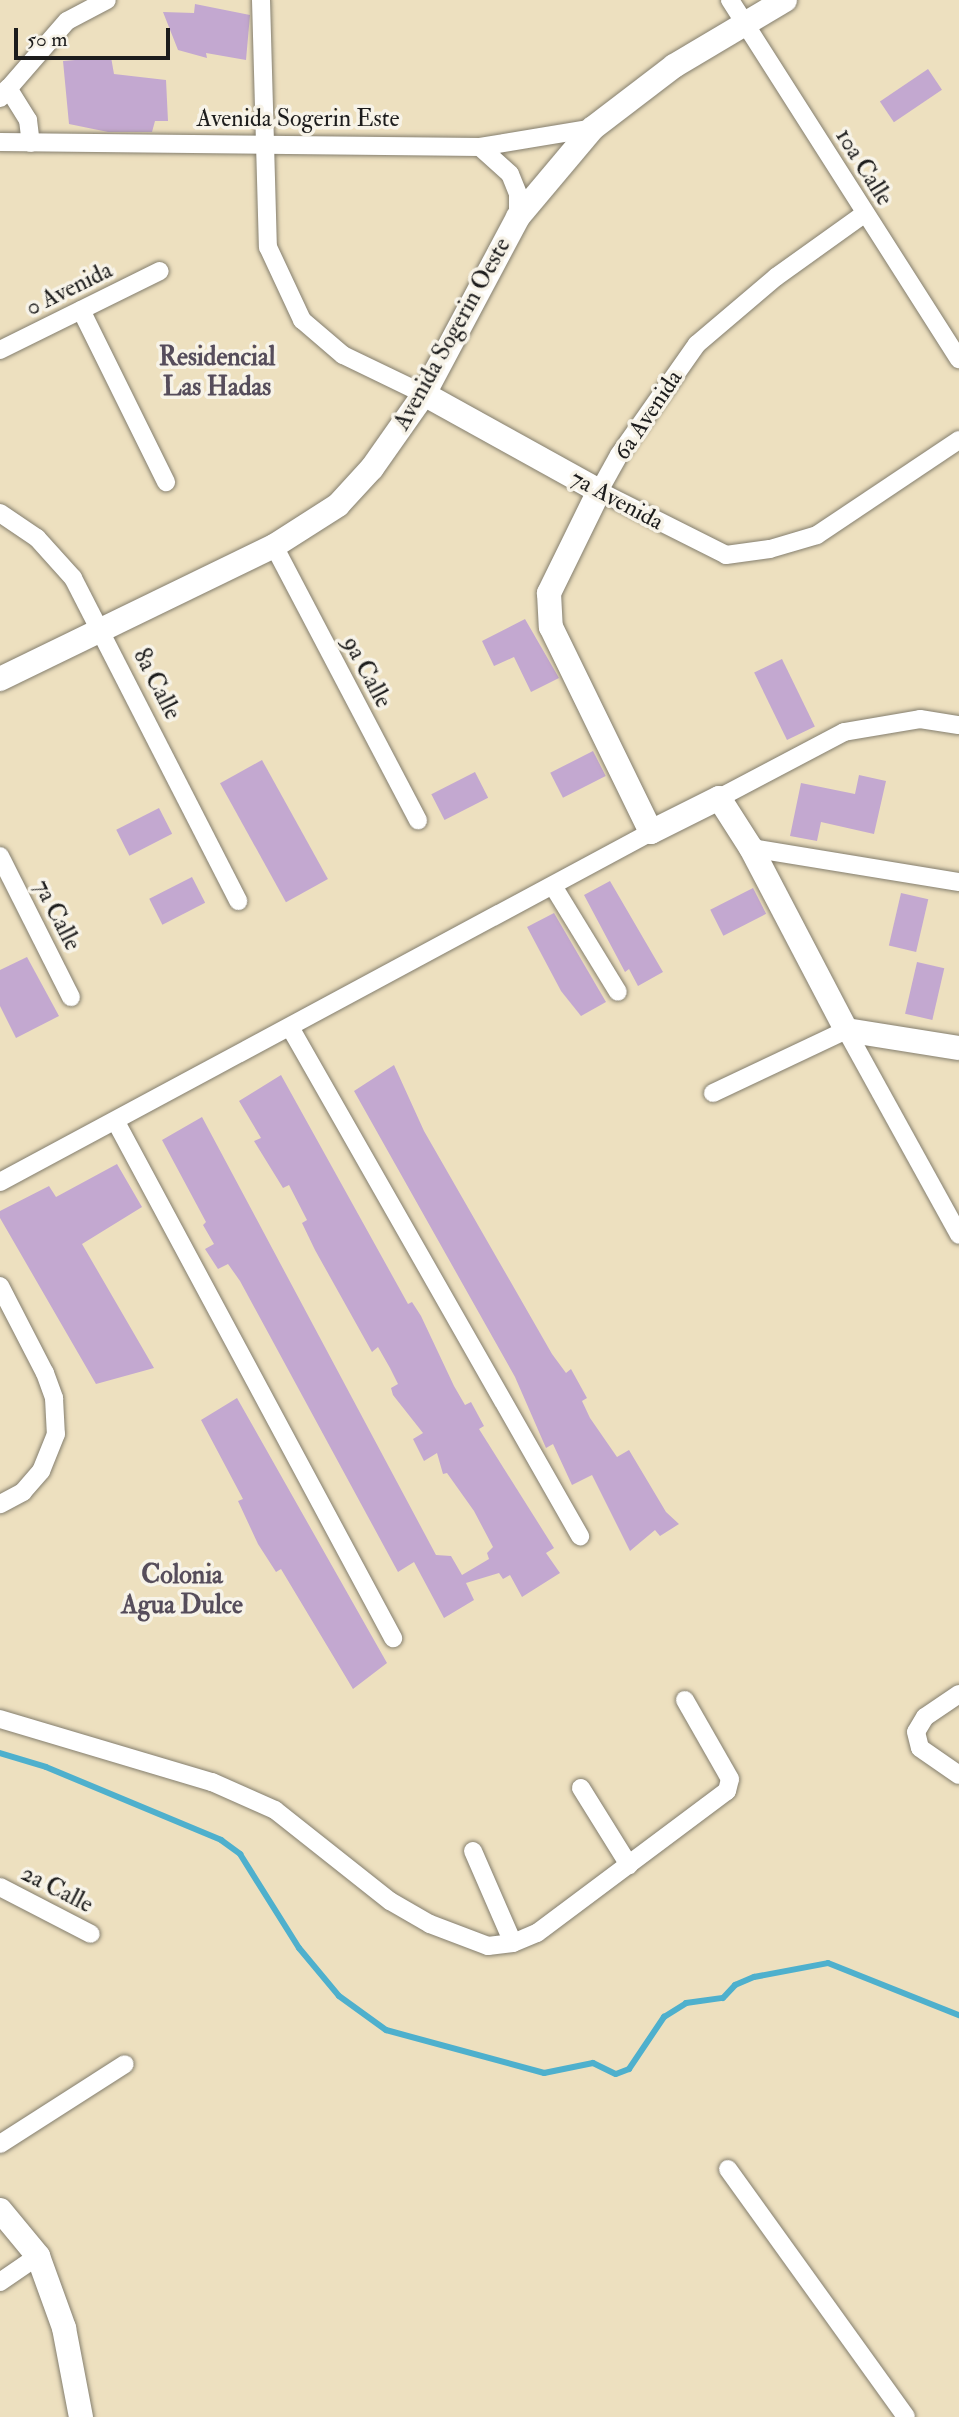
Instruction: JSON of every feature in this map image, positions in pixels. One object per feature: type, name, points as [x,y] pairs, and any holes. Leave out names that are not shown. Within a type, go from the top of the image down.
[{"type":"street","points":[[31,143],[28,120],[4,93],[67,21],[107,0]]},
{"type":"street","name":"7a Avenida","points":[[261,0],[262,143],[268,247],[302,320],[343,355],[424,394],[599,491],[726,555],[770,549],[817,535],[959,440]]},
{"type":"street","name":"10a Calle","points":[[730,0],[864,214],[959,359]]},
{"type":"street","name":"Avenida Sogerin Oeste","points":[[0,679],[274,546],[338,505],[372,468],[424,394],[518,217],[593,128],[674,66],[785,0]]},
{"type":"street","name":"Avenida Sogerin Este","points":[[0,142],[480,147],[593,128]]},
{"type":"street","points":[[480,147],[510,174],[518,194],[518,217]]},
{"type":"street","name":"6a Avenida","points":[[650,832],[551,627],[548,593],[619,455],[697,344],[776,277],[864,214]]},
{"type":"street","name":"0 Avenida","points":[[0,350],[160,271]]},
{"type":"street","points":[[81,310],[166,482]]},
{"type":"street","name":"8a Calle","points":[[0,513],[37,538],[72,578],[102,630],[238,901]]},
{"type":"street","name":"9a Calle","points":[[274,546],[418,820]]},
{"type":"street","points":[[0,1182],[291,1029],[650,832],[844,732],[920,719],[959,725]]},
{"type":"street","points":[[719,798],[751,848],[846,1030],[959,1235]]},
{"type":"street","points":[[751,848],[959,882]]},
{"type":"street","name":"7a Calle","points":[[0,856],[71,997]]},
{"type":"street","points":[[552,886],[618,992]]},
{"type":"street","points":[[291,1029],[580,1536]]},
{"type":"street","points":[[713,1093],[846,1030],[959,1048]]},
{"type":"street","points":[[116,1122],[393,1637]]},
{"type":"street","points":[[0,1286],[49,1386],[55,1434],[41,1471],[23,1492],[0,1504]]},
{"type":"street","points":[[959,1694],[925,1717],[916,1732],[920,1748],[959,1775]]},
{"type":"street","points":[[0,1719],[224,1787],[275,1810],[390,1901],[430,1924],[488,1946],[513,1943],[537,1933],[727,1791],[730,1779],[685,1700]]},
{"type":"street","points":[[581,1788],[629,1865]]},
{"type":"street","points":[[473,1851],[513,1943]]},
{"type":"street","name":"2a Calle","points":[[0,1887],[91,1934]]},
{"type":"street","points":[[0,2144],[125,2064]]},
{"type":"street","points":[[728,2169],[906,2417]]},
{"type":"street","points":[[0,2210],[38,2256],[64,2328],[80,2417]]},
{"type":"street","points":[[0,2282],[38,2256]]},
{"type":"building","points":[[195,4],[250,15],[246,60],[206,53],[207,58],[178,50],[163,12],[194,13]]},
{"type":"building","points":[[111,57],[114,74],[166,80],[168,121],[155,121],[152,132],[108,132],[69,124],[63,61]]},
{"type":"building","points":[[928,69],[942,90],[894,122],[880,101]]},
{"type":"building","points":[[525,619],[559,678],[531,692],[514,657],[494,666],[482,641]]},
{"type":"building","points":[[782,659],[815,726],[787,740],[754,673]]},
{"type":"building","points":[[593,751],[606,776],[563,798],[550,773]]},
{"type":"building","points":[[262,760],[328,879],[286,902],[220,783]]},
{"type":"building","points":[[475,772],[488,798],[445,820],[431,794]]},
{"type":"building","points":[[859,775],[886,781],[874,834],[821,822],[817,841],[790,836],[801,783],[855,794]]},
{"type":"building","points":[[159,808],[172,834],[129,856],[116,830]]},
{"type":"building","points":[[192,877],[205,903],[162,925],[149,899]]},
{"type":"building","points":[[610,881],[663,972],[638,986],[629,969],[625,972],[584,895]]},
{"type":"building","points":[[753,888],[766,914],[723,936],[710,910]]},
{"type":"building","points":[[901,893],[928,899],[916,952],[889,946]]},
{"type":"building","points":[[554,913],[606,1002],[581,1016],[561,991],[527,927]]},
{"type":"building","points":[[27,957],[59,1016],[16,1038],[0,1006],[0,970]]},
{"type":"building","points":[[917,962],[944,968],[932,1020],[905,1014]]},
{"type":"building","points":[[394,1065],[424,1131],[552,1354],[566,1373],[571,1369],[587,1398],[582,1401],[590,1418],[617,1457],[629,1450],[666,1512],[679,1524],[660,1536],[655,1530],[630,1551],[592,1475],[572,1485],[553,1444],[546,1448],[515,1377],[354,1091]]},
{"type":"building","points":[[281,1075],[408,1304],[412,1302],[421,1316],[454,1386],[465,1405],[471,1402],[484,1426],[479,1429],[554,1548],[546,1553],[560,1573],[522,1597],[510,1575],[503,1579],[499,1573],[466,1583],[474,1600],[444,1618],[414,1562],[398,1572],[240,1281],[228,1264],[218,1269],[205,1249],[214,1244],[203,1225],[206,1222],[162,1140],[202,1117],[436,1555],[451,1556],[462,1575],[489,1559],[487,1553],[493,1547],[474,1511],[447,1473],[443,1474],[437,1453],[424,1461],[413,1439],[423,1433],[393,1395],[391,1388],[398,1384],[390,1368],[378,1347],[372,1352],[315,1250],[302,1223],[307,1220],[289,1185],[283,1188],[254,1141],[261,1138],[239,1101]]},
{"type":"building","points":[[117,1164],[142,1207],[82,1244],[154,1368],[96,1384],[0,1218],[0,1211],[49,1186],[56,1197]]},
{"type":"building","points":[[237,1398],[387,1663],[353,1689],[281,1569],[276,1572],[258,1544],[238,1501],[243,1499],[201,1420]]},
{"type":"waterway","points":[[0,1753],[46,1767],[221,1840],[240,1854],[299,1948],[339,1996],[386,2030],[544,2073],[593,2063],[616,2074],[629,2069],[664,2017],[686,2003],[723,1998],[735,1985],[754,1977],[828,1963],[959,2015]]},
{"type":"district","name":"Residencial Las Hadas","points":[[217,373]]},
{"type":"district","name":"Colonia Agua Dulce","points":[[182,1591]]}]
